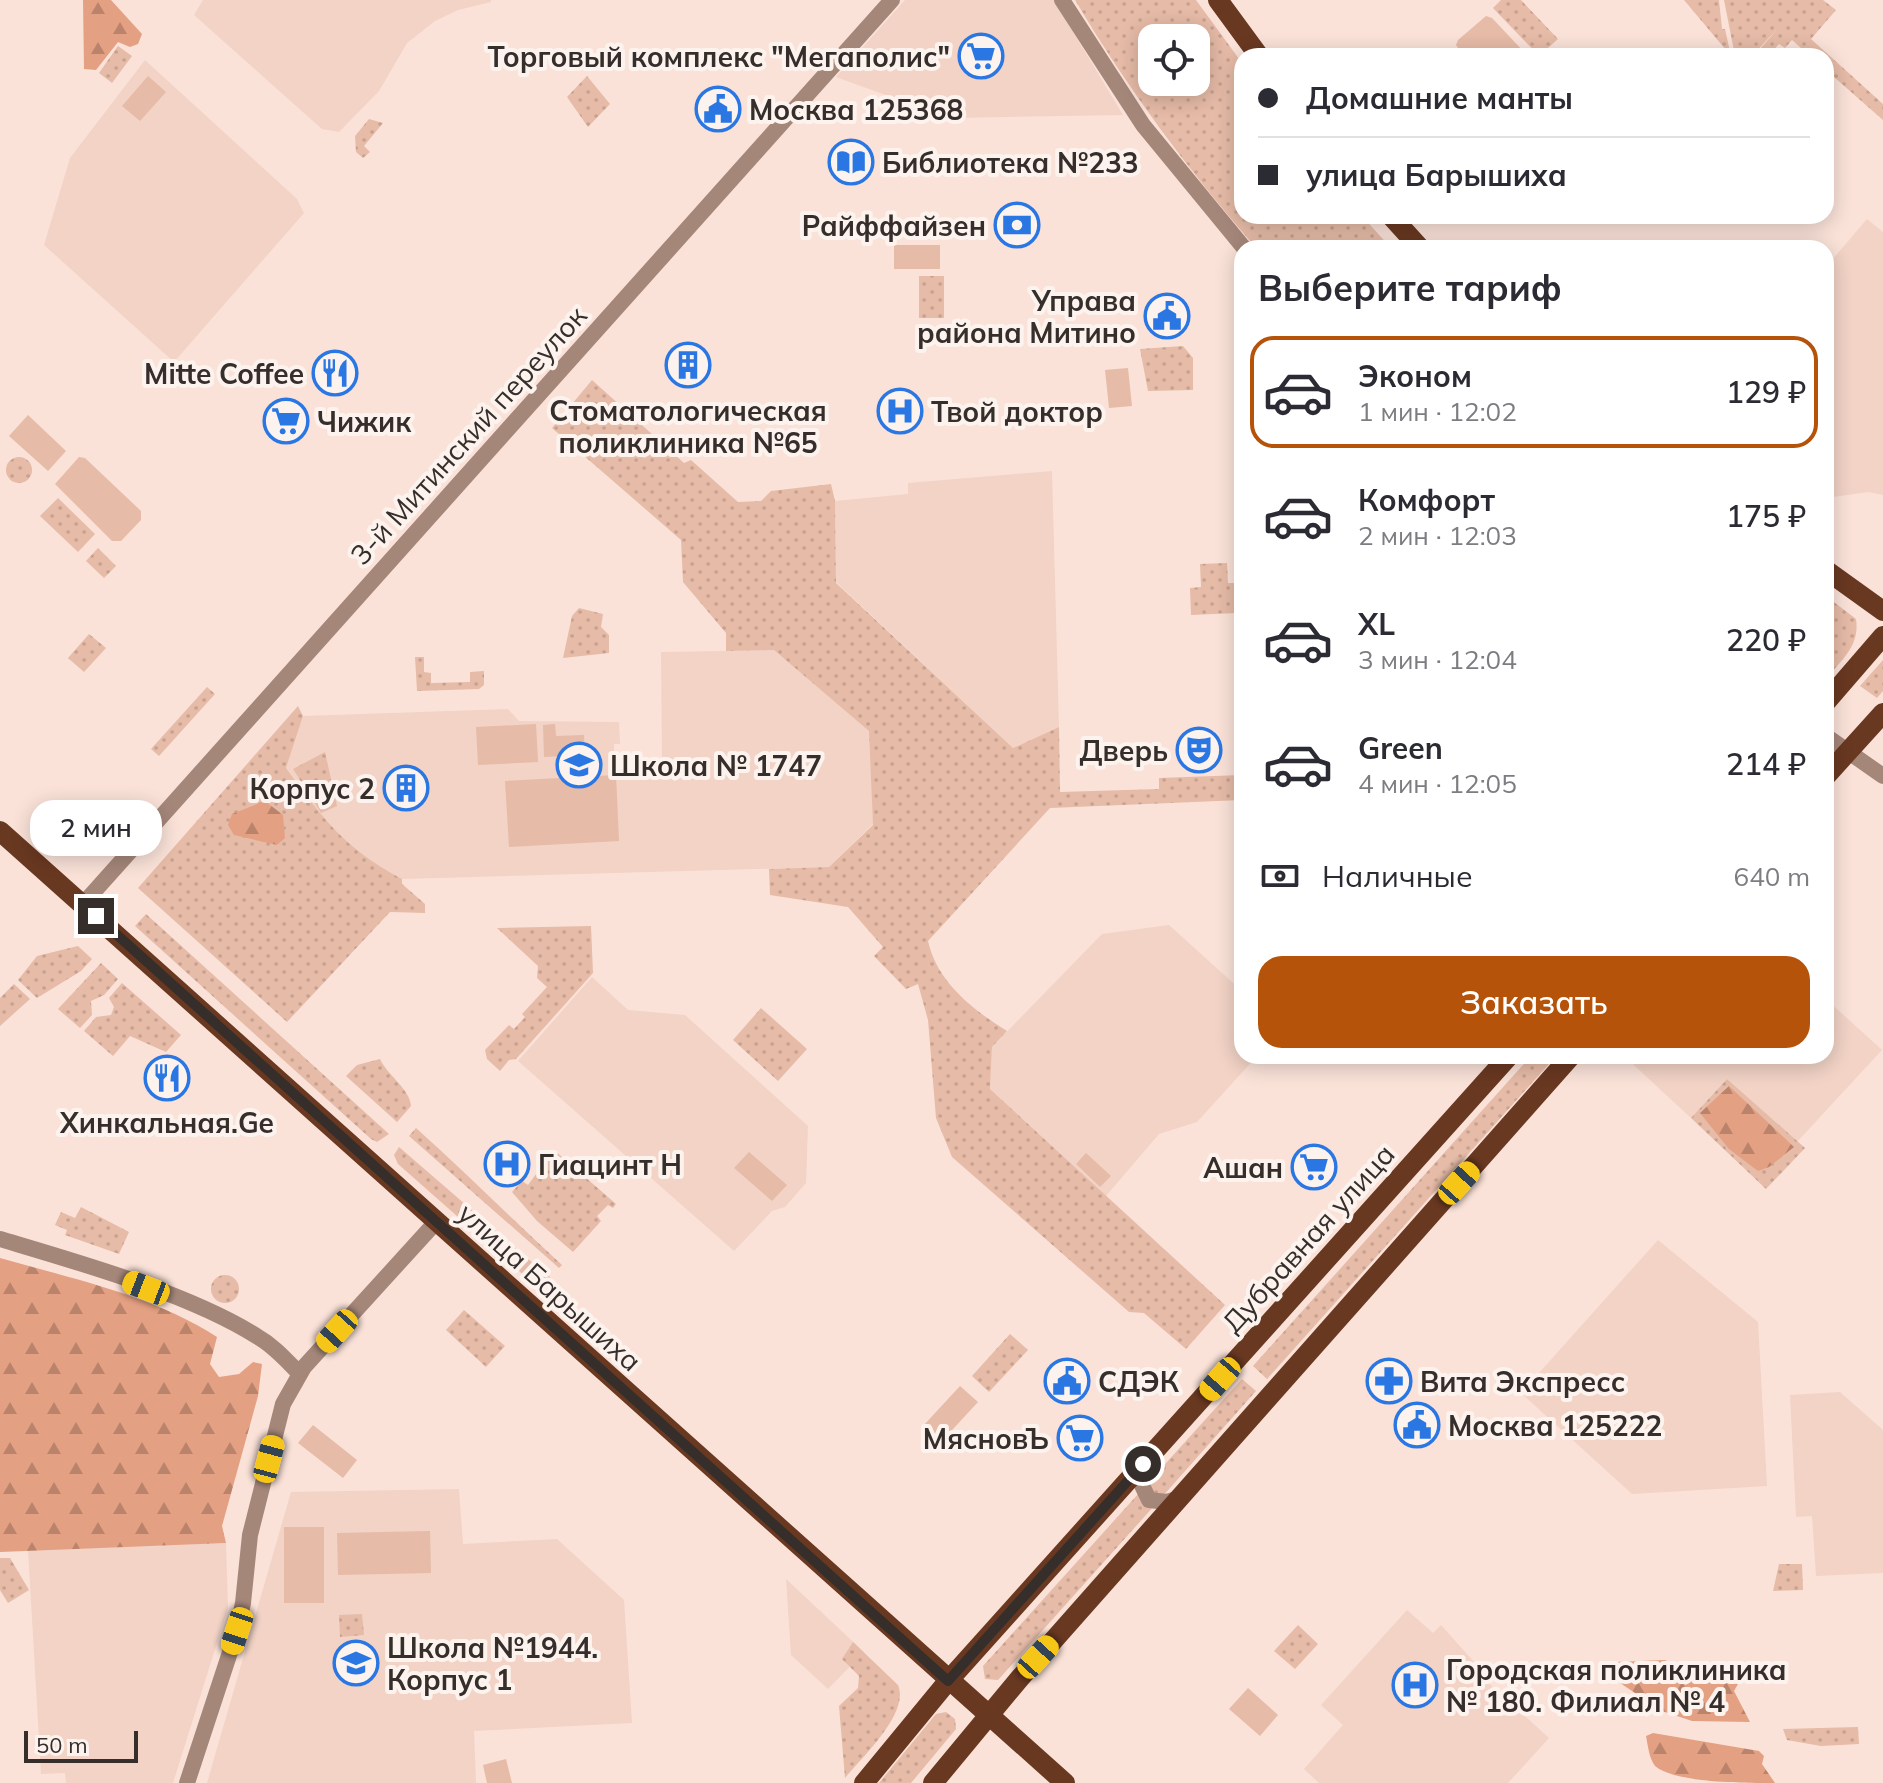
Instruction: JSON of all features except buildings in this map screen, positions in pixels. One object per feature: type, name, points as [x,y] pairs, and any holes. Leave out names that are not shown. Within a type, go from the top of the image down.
[{"type":"main road","points":[[1218,0],[1253,48]]},
{"type":"main road","points":[[1398,224],[1413,240]]},
{"type":"main road","points":[[1834,576],[1883,611]]},
{"type":"main road","points":[[1834,693],[1883,636]]},
{"type":"main road","points":[[1834,768],[1883,713]]},
{"type":"main road","name":"улица Барышиха","points":[[0,831],[1065,1783]]},
{"type":"main road","name":"Дубравная улица","points":[[864,1783],[948,1681],[1502,1064]]},
{"type":"main road","points":[[933,1783],[989,1715],[1564,1064]]},
{"type":"street","name":"3-й Митинский переулок","points":[[83,904],[892,0]]},
{"type":"street","points":[[1062,0],[1143,125],[1237,240]]},
{"type":"street","points":[[1834,742],[1883,776]]},
{"type":"street","points":[[187,1783],[237,1631],[250,1535],[283,1404],[299,1373],[436,1222]]},
{"type":"street","points":[[0,1239],[118,1277],[235,1324],[275,1349],[299,1373]]},
{"type":"street","points":[[1143,1464],[1140,1488],[1149,1500],[1167,1502],[1180,1498]]},
{"type":"shaded area","points":[[203,0],[491,2],[458,10],[435,21],[407,43],[379,91],[339,132],[322,129],[194,15]]},
{"type":"shaded area","points":[[905,0],[1054,0],[1123,115],[949,118],[836,77]]},
{"type":"shaded area","points":[[1075,0],[1196,0],[1234,52],[1234,222],[1160,128],[1116,65]]},
{"type":"shaded area","points":[[1501,0],[1521,0],[1558,39],[1548,48],[1531,48],[1493,8]]},
{"type":"shaded area","points":[[1684,0],[1719,0],[1722,29],[1725,29],[1729,48],[1724,48]]},
{"type":"shaded area","points":[[1724,0],[1823,0],[1836,10],[1811,39],[1821,48],[1801,48],[1792,40],[1785,48],[1779,44],[1775,48],[1761,48],[1778,28],[1759,48],[1733,48]]},
{"type":"shaded area","points":[[1486,16],[1492,18],[1520,48],[1458,48],[1458,40]]},
{"type":"shaded area","points":[[118,46],[132,56],[112,83],[99,73]]},
{"type":"shaded area","points":[[145,60],[297,199],[304,213],[174,362],[44,245],[70,158]]},
{"type":"shaded area","points":[[1834,60],[1883,104],[1883,120],[1834,77]]},
{"type":"shaded area","points":[[148,76],[166,92],[140,121],[122,106]]},
{"type":"shaded area","points":[[587,76],[610,104],[588,127],[567,97]]},
{"type":"shaded area","points":[[369,119],[383,123],[364,146],[370,152],[363,158],[356,152],[355,136]]},
{"type":"shaded area","points":[[1867,219],[1883,232],[1883,495],[1868,492],[1834,497],[1834,258]]},
{"type":"shaded area","points":[[1236,224],[1369,224],[1384,240],[1249,240]]},
{"type":"shaded area","points":[[894,245],[940,245],[940,269],[894,269]]},
{"type":"shaded area","points":[[919,276],[944,276],[944,318],[919,318]]},
{"type":"shaded area","points":[[1183,346],[1193,358],[1193,390],[1148,391],[1140,349]]},
{"type":"shaded area","points":[[1128,368],[1132,406],[1109,408],[1105,370]]},
{"type":"shaded area","points":[[592,380],[684,463],[691,460],[738,502],[761,501],[771,491],[831,484],[835,501],[836,583],[1013,748],[1059,727],[1060,792],[1159,789],[1159,778],[1234,775],[1234,800],[1050,808],[928,941],[939,969],[958,994],[1007,1031],[992,1047],[990,1089],[1225,1305],[1186,1349],[1144,1313],[1129,1312],[952,1157],[936,1118],[928,1020],[918,984],[906,989],[874,956],[883,947],[848,907],[770,895],[769,869],[829,867],[873,825],[869,731],[774,650],[726,651],[726,633],[683,582],[681,540],[552,428]]},
{"type":"shaded area","points":[[28,415],[66,451],[48,471],[9,436]]},
{"type":"shaded area","points":[[19,457],[28,461],[32,470],[28,479],[19,483],[10,479],[6,470],[10,461]]},
{"type":"shaded area","points":[[79,457],[85,458],[141,511],[141,520],[121,541],[112,541],[55,484]]},
{"type":"shaded area","points":[[1052,471],[1059,727],[1013,748],[836,582],[835,501],[908,494],[908,483]]},
{"type":"shaded area","points":[[58,498],[95,534],[78,552],[40,516]]},
{"type":"shaded area","points":[[98,548],[116,566],[104,578],[86,561]]},
{"type":"shaded area","points":[[1227,563],[1228,583],[1234,583],[1234,613],[1191,615],[1190,588],[1201,587],[1200,564]]},
{"type":"shaded area","points":[[1834,602],[1856,619],[1857,629],[1848,652],[1834,669]]},
{"type":"shaded area","points":[[579,608],[603,614],[601,627],[609,635],[609,653],[563,658],[572,616]]},
{"type":"shaded area","points":[[89,634],[106,648],[84,672],[68,658]]},
{"type":"shaded area","name":"Школа № 1747","points":[[774,650],[870,731],[873,824],[829,867],[402,879],[366,860],[330,829],[286,768],[303,716],[508,709],[519,721],[619,722],[620,744],[614,744],[614,758],[623,762],[662,761],[661,652]]},
{"type":"shaded area","points":[[415,657],[424,657],[424,672],[431,673],[431,683],[470,682],[470,672],[484,671],[484,685],[479,689],[417,691]]},
{"type":"shaded area","points":[[1883,660],[1883,691],[1877,698],[1860,686]]},
{"type":"shaded area","points":[[207,687],[215,694],[159,756],[151,749]]},
{"type":"shaded area","points":[[298,706],[303,716],[286,768],[336,831],[365,856],[402,879],[402,884],[425,904],[425,913],[390,912],[287,1022],[138,888]]},
{"type":"shaded area","points":[[536,724],[538,762],[478,765],[476,727]]},
{"type":"shaded area","points":[[555,724],[556,736],[584,735],[585,755],[544,757],[543,725]]},
{"type":"shaded area","points":[[325,752],[337,806],[321,813],[293,769]]},
{"type":"shaded area","points":[[616,775],[619,841],[509,847],[505,781]]},
{"type":"shaded area","points":[[146,914],[389,1134],[377,1142],[371,1139],[135,926]]},
{"type":"shaded area","points":[[1169,925],[1234,984],[1234,1064],[1250,1064],[1197,1122],[1159,1134],[1106,1196],[990,1089],[992,1047],[1102,934]]},
{"type":"shaded area","points":[[591,926],[593,973],[516,1059],[509,1060],[500,1071],[487,1059],[485,1050],[509,1025],[514,1029],[525,1017],[522,1014],[547,987],[537,978],[538,966],[497,928]]},
{"type":"shaded area","points":[[78,946],[92,959],[81,971],[37,998],[18,980],[37,956]]},
{"type":"shaded area","points":[[101,963],[118,979],[104,995],[91,1001],[92,1015],[80,1028],[58,1009]]},
{"type":"shaded area","points":[[592,977],[628,1010],[685,1015],[808,1126],[806,1183],[785,1207],[772,1211],[734,1251],[518,1061]]},
{"type":"shaded area","points":[[122,983],[181,1035],[166,1052],[130,1036],[113,1056],[84,1031],[96,1017],[111,1015],[114,1007],[109,998]]},
{"type":"shaded area","points":[[14,984],[30,999],[0,1026],[0,998]]},
{"type":"shaded area","points":[[1834,1006],[1882,1050],[1796,1143],[1727,1079],[1691,1118],[1633,1064],[1834,1064]]},
{"type":"shaded area","points":[[761,1008],[807,1049],[778,1081],[733,1040]]},
{"type":"shaded area","points":[[380,1059],[410,1100],[411,1106],[397,1122],[346,1076],[357,1065]]},
{"type":"shaded area","points":[[1524,1064],[1549,1064],[1267,1379],[1253,1366]]},
{"type":"shaded area","points":[[1727,1079],[1805,1148],[1766,1189],[1691,1118]]},
{"type":"shaded area","points":[[416,1128],[562,1265],[559,1268],[409,1136]]},
{"type":"shaded area","points":[[399,1147],[518,1250],[508,1261],[398,1164],[394,1155]]},
{"type":"shaded area","points":[[554,1150],[616,1204],[613,1208],[608,1205],[597,1216],[601,1221],[573,1252],[537,1221],[512,1192],[522,1181],[528,1185]]},
{"type":"shaded area","points":[[749,1152],[787,1185],[772,1201],[734,1168]]},
{"type":"shaded area","points":[[1086,1153],[1111,1176],[1100,1187],[1076,1164]]},
{"type":"shaded area","points":[[81,1207],[129,1232],[119,1254],[65,1235],[67,1230],[55,1225],[61,1212],[75,1218]]},
{"type":"shaded area","points":[[1658,1240],[1758,1322],[1767,1486],[1632,1494],[1521,1393]]},
{"type":"shaded area","points":[[527,1258],[551,1278],[542,1284],[531,1282],[517,1269]]},
{"type":"shaded area","points":[[225,1275],[235,1279],[239,1289],[235,1299],[225,1303],[215,1299],[211,1289],[215,1279]]},
{"type":"shaded area","points":[[464,1310],[505,1346],[486,1367],[446,1330]]},
{"type":"shaded area","points":[[1010,1334],[1028,1350],[989,1392],[972,1376]]},
{"type":"shaded area","points":[[1242,1379],[1256,1391],[1162,1497],[1156,1497],[1147,1484]]},
{"type":"shaded area","points":[[960,1386],[978,1402],[941,1442],[923,1426]]},
{"type":"shaded area","points":[[1840,1392],[1883,1430],[1883,1573],[1816,1576],[1812,1516],[1796,1517],[1790,1395]]},
{"type":"shaded area","points":[[313,1425],[357,1460],[343,1478],[298,1443]]},
{"type":"shaded area","name":"Школа №1944. Корпус 1","points":[[459,1489],[463,1544],[557,1539],[624,1600],[632,1723],[474,1731],[476,1783],[207,1783],[291,1492]]},
{"type":"shaded area","points":[[1139,1493],[1154,1506],[998,1680],[985,1679],[983,1666]]},
{"type":"shaded area","points":[[284,1527],[324,1527],[324,1603],[284,1603]]},
{"type":"shaded area","points":[[430,1531],[431,1573],[338,1575],[337,1533]]},
{"type":"shaded area","points":[[226,1543],[228,1608],[173,1783],[66,1783],[65,1773],[41,1774],[28,1550]]},
{"type":"shaded area","points":[[0,1558],[10,1558],[29,1590],[8,1603],[0,1590]]},
{"type":"shaded area","points":[[1779,1564],[1802,1564],[1803,1590],[1773,1591]]},
{"type":"shaded area","points":[[786,1579],[864,1652],[828,1689],[791,1655]]},
{"type":"shaded area","name":"Городская поликлиника № 180. Филиал № 4","points":[[1407,1610],[1433,1633],[1441,1625],[1474,1662],[1470,1666],[1549,1738],[1508,1783],[1319,1783],[1304,1769],[1343,1725],[1321,1705]]},
{"type":"shaded area","points":[[362,1614],[364,1635],[340,1637],[339,1615]]},
{"type":"shaded area","points":[[1298,1625],[1318,1644],[1295,1669],[1274,1651]]},
{"type":"shaded area","points":[[853,1642],[898,1685],[900,1696],[891,1721],[845,1778],[839,1706],[858,1688],[859,1676],[842,1659]]},
{"type":"shaded area","points":[[1248,1688],[1278,1715],[1260,1736],[1229,1709]]},
{"type":"shaded area","points":[[946,1712],[955,1719],[956,1729],[911,1783],[879,1783],[936,1714]]},
{"type":"shaded area","points":[[1858,1727],[1859,1744],[1821,1746],[1787,1740],[1783,1729]]},
{"type":"shaded area","points":[[506,1759],[512,1783],[487,1783],[483,1765]]},
{"type":"green space","points":[[83,0],[111,0],[142,34],[138,44],[130,47],[118,42],[96,70],[84,69]]},
{"type":"green space","points":[[265,801],[283,815],[285,838],[277,845],[234,835],[228,825],[232,814]]},
{"type":"green space","points":[[1729,1086],[1794,1147],[1769,1167],[1758,1171],[1729,1149],[1700,1113]]},
{"type":"green space","points":[[0,1258],[139,1299],[192,1322],[217,1337],[210,1364],[219,1377],[239,1374],[253,1362],[262,1364],[258,1396],[222,1526],[226,1543],[0,1552]]},
{"type":"green space","points":[[1665,1660],[1704,1683],[1718,1680],[1721,1672],[1743,1666],[1747,1673],[1745,1681],[1738,1684],[1734,1691],[1750,1722],[1692,1721],[1662,1711],[1623,1685],[1608,1666],[1616,1662]]},
{"type":"green space","points":[[1653,1733],[1759,1751],[1764,1756],[1762,1764],[1775,1783],[1710,1781],[1665,1772],[1655,1766],[1650,1756],[1646,1736]]},
{"type":"place","name":"Торговый комплекс \"Мегаполис\"","points":[[981,56]]},
{"type":"place","name":"Москва 125368","points":[[718,109]]},
{"type":"place","name":"Библиотека №233","points":[[851,162]]},
{"type":"place","name":"Райффайзен","points":[[1017,225]]},
{"type":"place","name":"Управа района Митино","points":[[1167,316]]},
{"type":"place","name":"Стоматологическая поликлиника №65","points":[[688,365]]},
{"type":"place","name":"Mitte Coffee","points":[[335,373]]},
{"type":"place","name":"Твой доктор","points":[[900,411]]},
{"type":"place","name":"Чижик","points":[[286,421]]},
{"type":"place","name":"Дверь","points":[[1199,750]]},
{"type":"place","name":"Школа № 1747","points":[[579,765]]},
{"type":"place","name":"Корпус 2","points":[[406,788]]},
{"type":"place","name":"Хинкальная.Ge","points":[[167,1078]]},
{"type":"place","name":"Гиацинт Н","points":[[507,1164]]},
{"type":"place","name":"Ашан","points":[[1314,1167]]},
{"type":"place","name":"СДЭК","points":[[1067,1381]]},
{"type":"place","name":"Вита Экспресс","points":[[1389,1381]]},
{"type":"place","name":"Москва 125222","points":[[1417,1425]]},
{"type":"place","name":"МясновЪ","points":[[1080,1438]]},
{"type":"place","name":"Школа №1944. Корпус 1","points":[[356,1663]]},
{"type":"place","name":"Городская поликлиника № 180. Филиал № 4","points":[[1415,1685]]},
{"type":"route","points":[[96,916],[948,1681],[1143,1464]]}]
